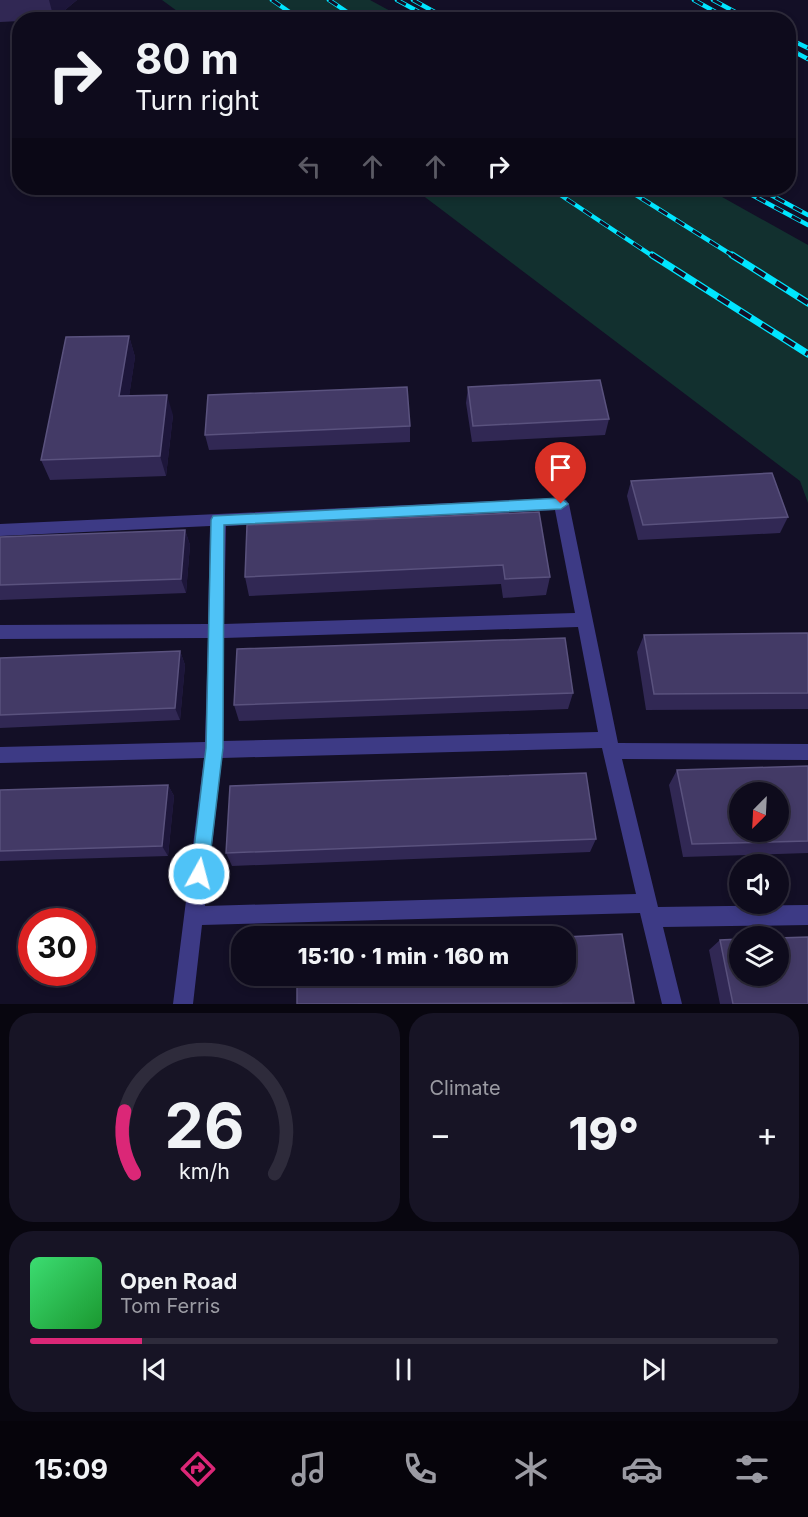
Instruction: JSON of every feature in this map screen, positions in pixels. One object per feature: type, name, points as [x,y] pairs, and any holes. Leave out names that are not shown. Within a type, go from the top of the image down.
[{"type":"street","points":[[0,530],[561,504],[610,746],[672,1004]]},
{"type":"street","points":[[183,1004],[214,748],[218,520]]},
{"type":"street","points":[[0,632],[216,631],[585,620]]},
{"type":"street","points":[[0,755],[214,748],[610,746],[808,752]]},
{"type":"street","points":[[194,916],[650,910],[808,915]]},
{"type":"green space","points":[[162,0],[370,0],[392,12],[178,12]]},
{"type":"green space","points":[[422,195],[719,195],[808,245],[808,503],[800,481]]},
{"type":"building","points":[[129,336],[119,396],[167,395],[160,456],[41,460],[66,337]]},
{"type":"building","points":[[600,380],[609,419],[473,426],[468,387]]},
{"type":"building","points":[[407,387],[410,426],[205,435],[208,395]]},
{"type":"building","points":[[772,473],[788,517],[643,525],[631,481]]},
{"type":"building","points":[[539,512],[550,577],[505,579],[503,565],[245,577],[247,525]]},
{"type":"building","points":[[185,530],[181,579],[0,585],[0,537]]},
{"type":"building","points":[[808,633],[808,693],[654,694],[644,635]]},
{"type":"building","points":[[565,638],[573,693],[234,705],[237,649]]},
{"type":"building","points":[[180,651],[175,708],[0,715],[0,658]]},
{"type":"building","points":[[808,766],[808,841],[789,841],[789,782],[729,782],[729,842],[769,842],[692,844],[677,770]]},
{"type":"building","points":[[586,773],[596,839],[226,853],[230,786]]},
{"type":"building","points":[[168,785],[162,846],[0,851],[0,790]]},
{"type":"building","points":[[622,934],[634,1003],[297,1004],[297,986],[576,986],[576,936]]},
{"type":"building","points":[[808,937],[808,1004],[733,1004],[729,986],[789,986],[789,938]]},
{"type":"building","points":[[720,940],[729,940],[729,984]]},
{"type":"railway","points":[[272,0],[289,12]]},
{"type":"railway","points":[[329,0],[347,12]]},
{"type":"railway","points":[[397,0],[419,12]]},
{"type":"railway","points":[[413,0],[435,12]]},
{"type":"railway","points":[[694,0],[716,12]]},
{"type":"railway","points":[[713,0],[735,12]]},
{"type":"railway","points":[[796,42],[808,48]]},
{"type":"railway","points":[[796,53],[808,59]]},
{"type":"railway","points":[[561,195],[654,257]]},
{"type":"railway","points":[[636,195],[735,257]]},
{"type":"railway","points":[[752,195],[808,225]]},
{"type":"railway","points":[[771,195],[808,215]]},
{"type":"railway","points":[[652,255],[808,354]]},
{"type":"railway","points":[[732,255],[808,303]]},
{"type":"route","points":[[199,874],[214,748],[218,520],[561,504]]}]
